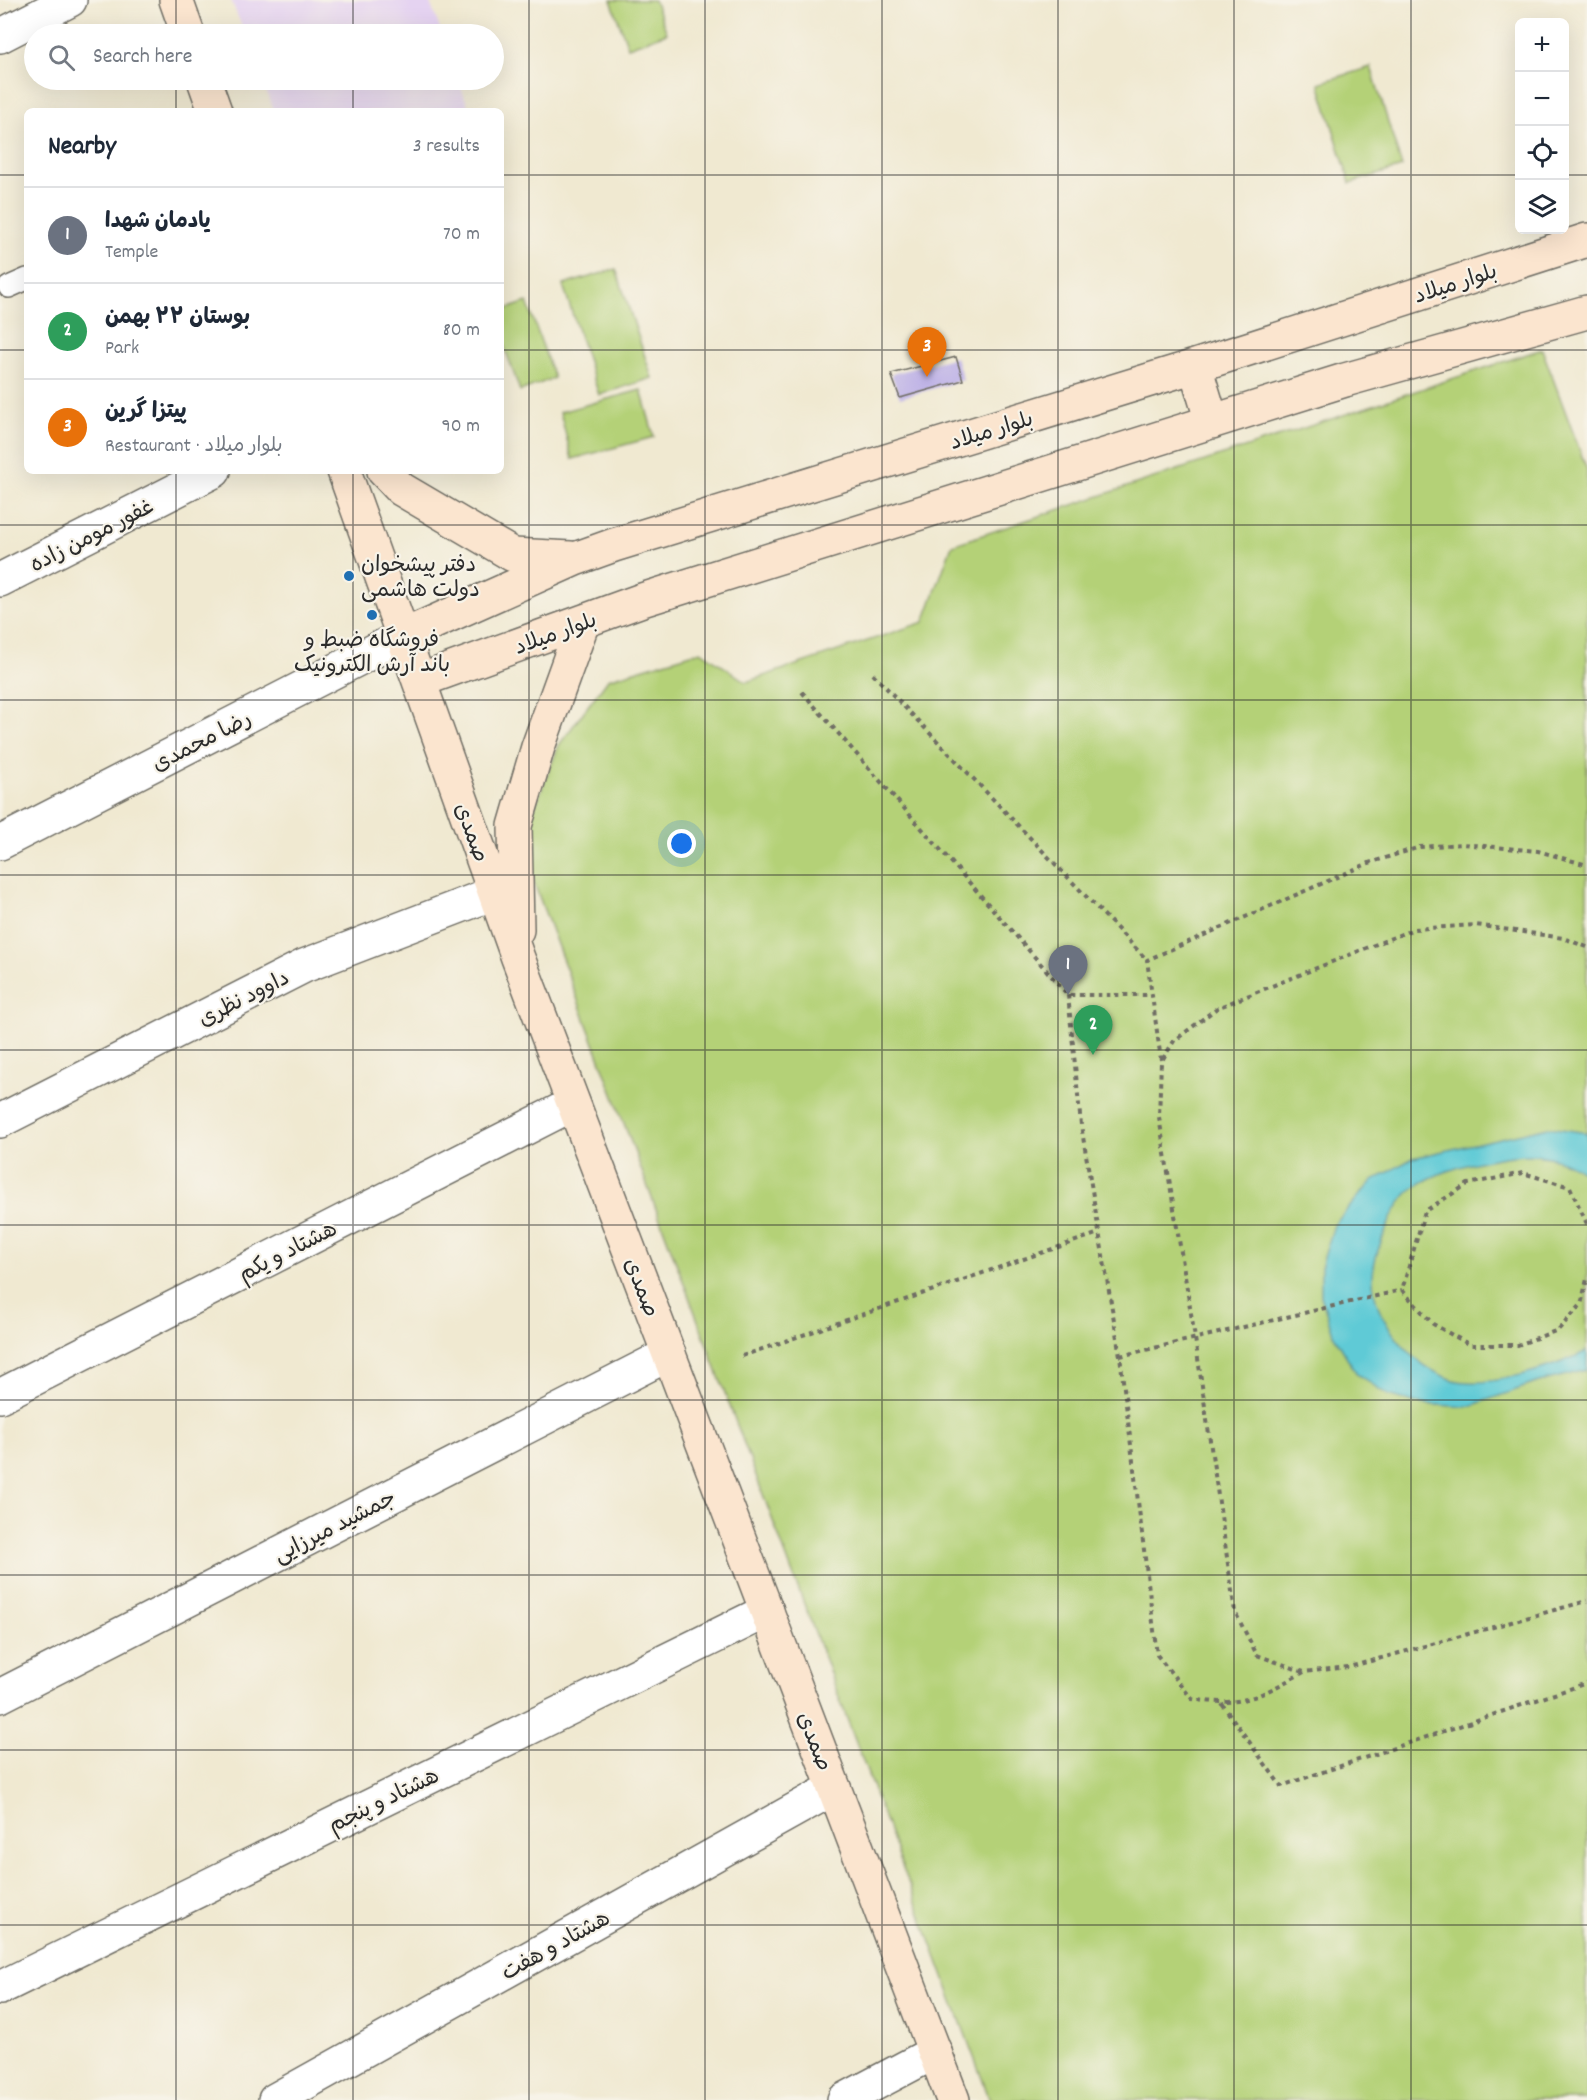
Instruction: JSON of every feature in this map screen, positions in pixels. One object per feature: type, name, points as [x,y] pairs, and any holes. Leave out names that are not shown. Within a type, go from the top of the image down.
[{"type":"main road","points":[[176,0],[184,24]]},
{"type":"main road","points":[[208,90],[214,108]]},
{"type":"main road","name":"بلوار میلاد","points":[[403,636],[575,559],[1195,366],[1587,240]]},
{"type":"main road","name":"بلوار میلاد","points":[[419,681],[642,600],[1345,380],[1587,312]]},
{"type":"main road","points":[[1195,366],[1212,422]]},
{"type":"main road","name":"صمدی","points":[[345,474],[518,958],[953,2100]]},
{"type":"main road","points":[[387,474],[401,489],[513,555],[575,559]]},
{"type":"main road","points":[[518,958],[514,826],[538,747],[583,622]]},
{"type":"street","points":[[0,36],[70,0]]},
{"type":"street","name":"غفور مومن زاده","points":[[0,580],[208,474]]},
{"type":"street","name":"رضا محمدی","points":[[0,843],[403,636]]},
{"type":"street","name":"داوود نظری","points":[[0,1121],[304,966],[494,893]]},
{"type":"street","name":"هشتاد و یکم","points":[[0,1396],[573,1104]]},
{"type":"street","name":"جمشید میرزایی","points":[[0,1696],[669,1354]]},
{"type":"street","name":"هشتاد و پنجم","points":[[0,1988],[767,1611]]},
{"type":"street","name":"هشتاد و هفت","points":[[275,2100],[834,1788]]},
{"type":"street","points":[[844,2100],[935,2052]]},
{"type":"path","points":[[873,674],[1147,960],[1161,1062],[1159,1117],[1195,1338],[1234,1612],[1257,1655],[1304,1672]]},
{"type":"path","points":[[802,692],[1068,995],[1081,1125],[1120,1356],[1157,1655],[1192,1699],[1222,1704],[1258,1697],[1304,1672],[1350,1667],[1587,1601]]},
{"type":"path","points":[[1147,960],[1369,863],[1420,848],[1462,844],[1538,851],[1587,865]]},
{"type":"path","points":[[1161,1062],[1174,1041],[1216,1008],[1414,929],[1476,925],[1563,938],[1587,948]]},
{"type":"path","points":[[1068,995],[1152,995]]},
{"type":"path","points":[[1402,1290],[1425,1212],[1468,1184],[1523,1173],[1570,1188],[1587,1224]]},
{"type":"path","points":[[742,1356],[1099,1233]]},
{"type":"path","points":[[1402,1290],[1433,1324],[1470,1345],[1518,1345],[1558,1330],[1581,1305],[1587,1279]]},
{"type":"path","points":[[1120,1356],[1402,1290]]},
{"type":"path","points":[[1222,1704],[1281,1786],[1587,1683]]},
{"type":"shaded area","points":[[231,0],[429,0],[438,24],[241,24]]},
{"type":"shaded area","points":[[266,90],[462,90],[469,108],[273,108]]},
{"type":"green space","points":[[611,0],[654,0],[667,33],[628,47]]},
{"type":"green space","points":[[1371,67],[1402,167],[1350,183],[1319,83]]},
{"type":"green space","points":[[616,269],[652,378],[599,395],[563,285]]},
{"type":"green space","points":[[527,302],[554,378],[520,391],[504,346],[504,310]]},
{"type":"green space","points":[[1542,349],[1587,470],[1587,2100],[990,2100],[534,883],[527,853],[532,814],[559,745],[608,679],[701,651],[746,682],[924,622],[952,545]]},
{"type":"green space","points":[[641,390],[654,437],[572,459],[560,412]]},
{"type":"water","points":[[1548,1127],[1587,1133],[1587,1175],[1562,1161],[1537,1155],[1524,1155],[1498,1158],[1465,1166],[1418,1185],[1399,1204],[1380,1243],[1373,1275],[1375,1296],[1381,1312],[1398,1340],[1423,1364],[1451,1379],[1482,1382],[1501,1379],[1539,1370],[1587,1351],[1587,1370],[1539,1382],[1467,1407],[1421,1404],[1388,1395],[1357,1374],[1333,1334],[1321,1296],[1321,1267],[1334,1225],[1371,1182],[1413,1158]]},
{"type":"building","points":[[956,357],[963,380],[900,398],[891,374]]},
{"type":"place","name":"پیتزا گرین","points":[[927,377]]},
{"type":"place","name":"دفتر پیشخوان دولت هاشمی","points":[[349,576]]},
{"type":"place","name":"فروشگاه ضبط و باند آرش الکترونیک","points":[[372,615]]},
{"type":"place","name":"یادمان شهدا","points":[[1068,995]]},
{"type":"place","name":"بوستان ۲۲ بهمن","points":[[1093,1055]]}]
